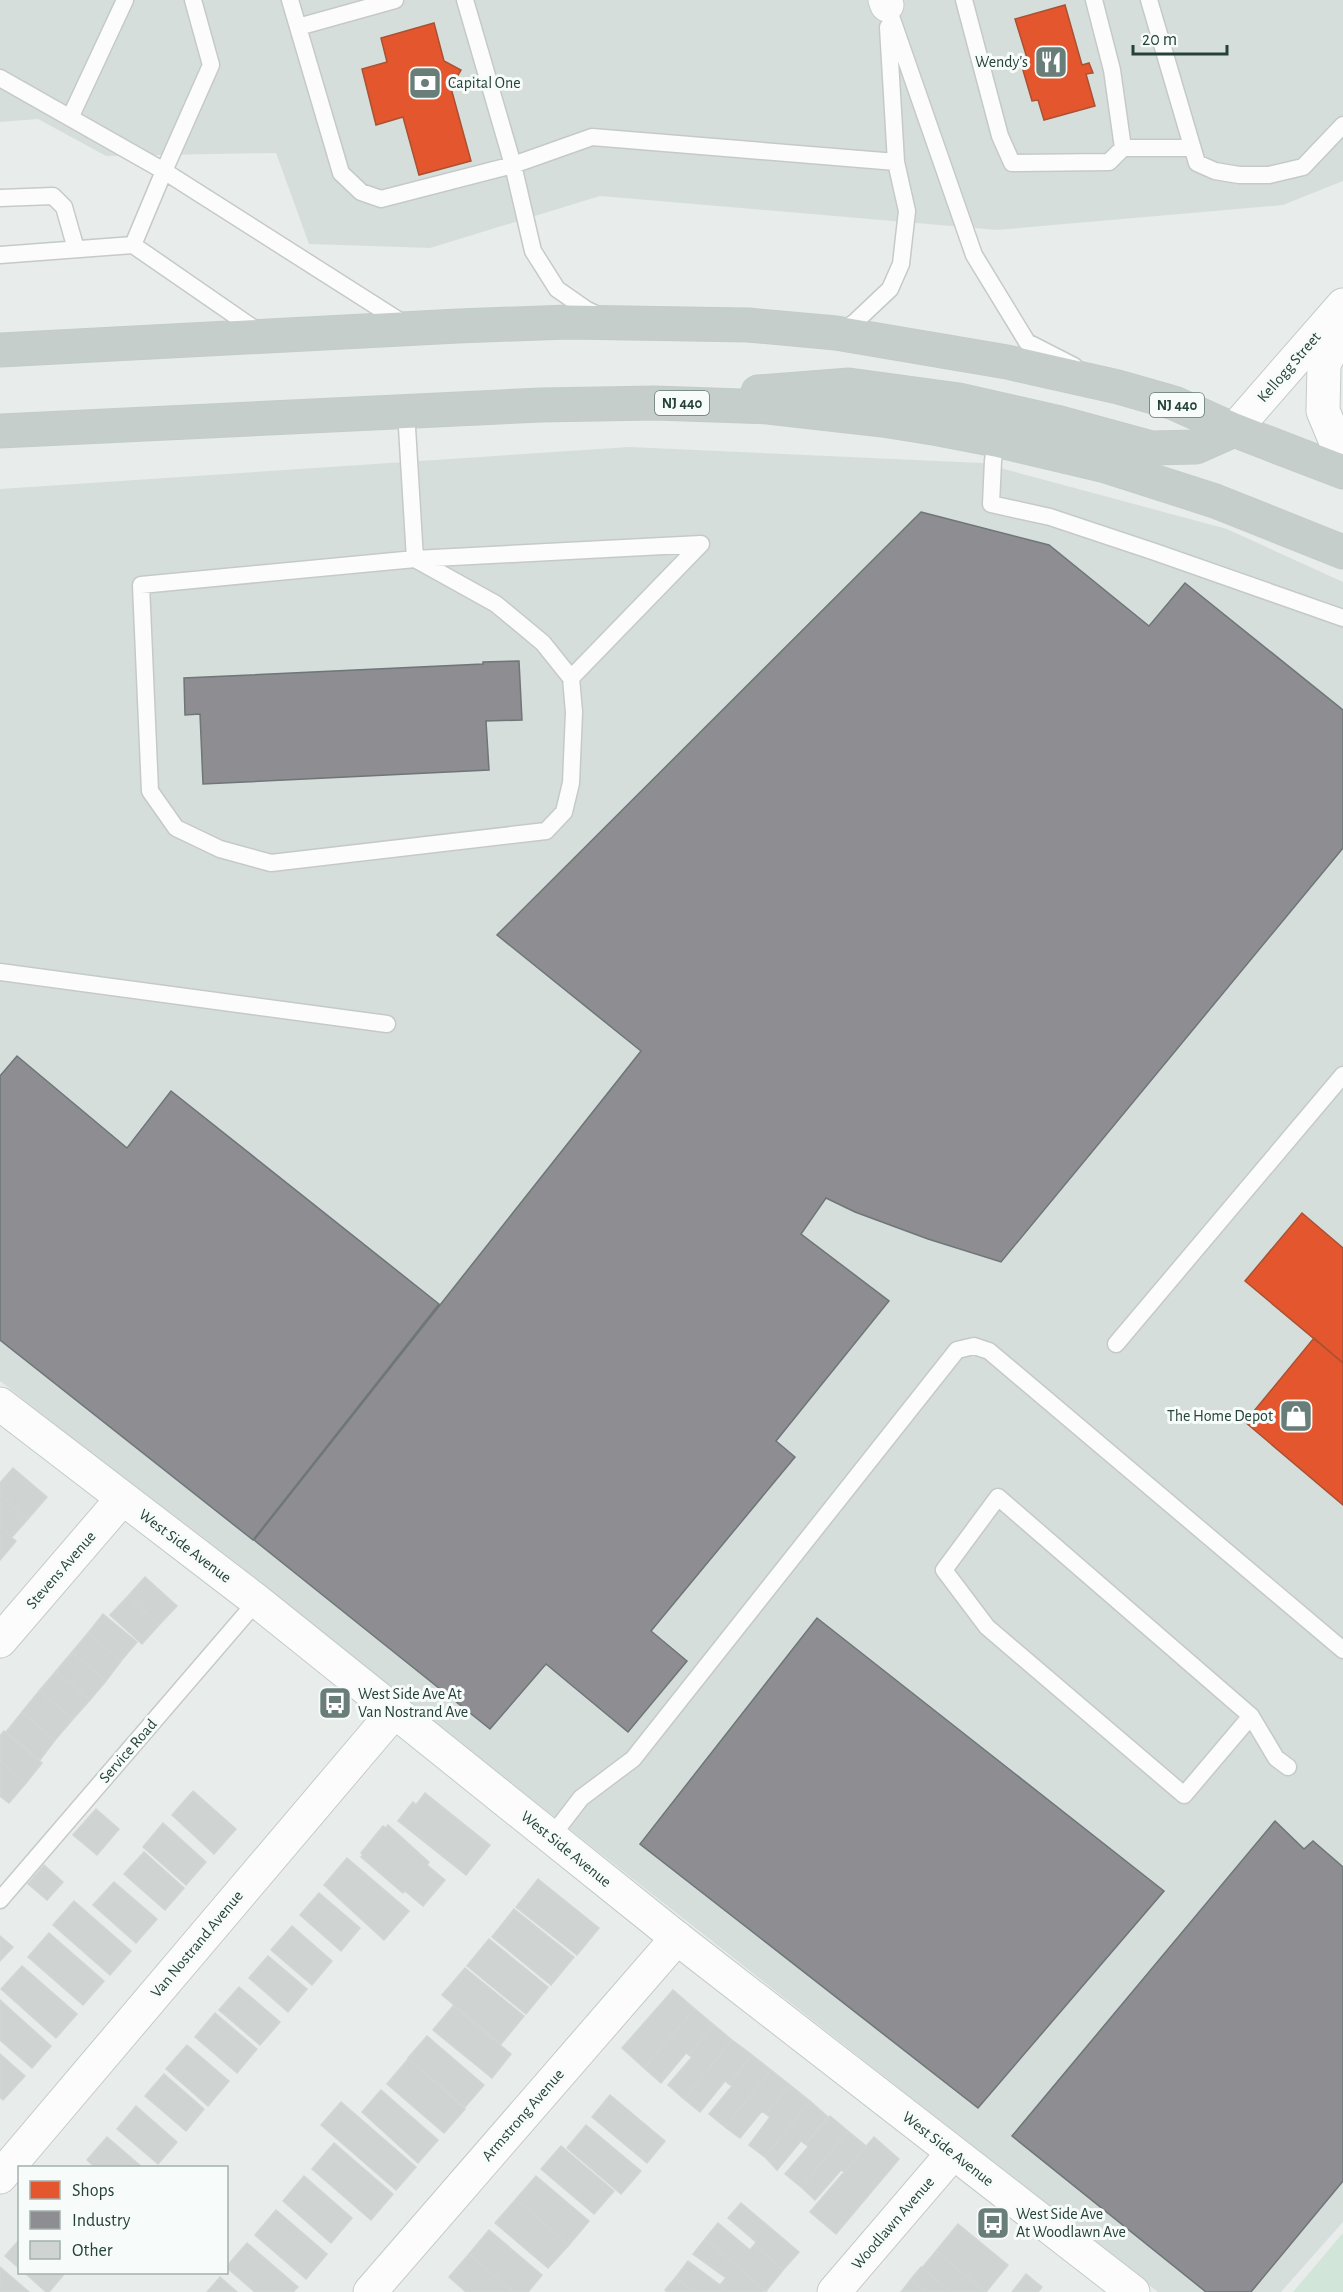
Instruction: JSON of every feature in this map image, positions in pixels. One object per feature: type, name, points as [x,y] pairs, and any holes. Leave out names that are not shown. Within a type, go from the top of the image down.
[{"type":"highway","name":"NJ 440","points":[[0,350],[506,324],[612,322],[748,325],[836,333],[1007,362],[1118,387],[1174,403],[1234,430],[1343,472]]},
{"type":"highway","points":[[655,403],[785,388],[849,385],[959,400],[1056,422],[1151,448],[1196,447],[1234,430]]},
{"type":"highway","name":"NJ 440","points":[[0,431],[406,411],[655,403],[712,404],[826,413],[996,440],[1106,466],[1162,482],[1259,517],[1343,552]]},
{"type":"street","name":"Kellogg Street","points":[[1234,430],[1343,305]]},
{"type":"street","points":[[1343,328],[1324,364],[1323,411],[1343,459]]},
{"type":"street","name":"West Side Avenue","points":[[0,1404],[257,1601],[677,1938],[1133,2292]]},
{"type":"street","name":"Stevens Avenue","points":[[0,1641],[122,1499]]},
{"type":"street","name":"Van Nostrand Avenue","points":[[0,2177],[394,1712]]},
{"type":"street","name":"Armstrong Avenue","points":[[370,2292],[677,1938]]},
{"type":"street","name":"Woodlawn Avenue","points":[[834,2292],[953,2153]]},
{"type":"lane","points":[[70,118],[125,0]]},
{"type":"lane","points":[[133,245],[211,65],[193,0]]},
{"type":"lane","points":[[290,0],[341,173],[361,192],[381,199],[513,165],[592,137],[896,162]]},
{"type":"lane","points":[[298,27],[395,0]]},
{"type":"lane","points":[[465,0],[513,165],[533,251],[556,289],[587,310],[612,322]]},
{"type":"lane","points":[[964,0],[1000,136],[1012,163],[1109,162],[1123,148],[1192,148]]},
{"type":"lane","points":[[1094,0],[1112,70],[1123,148]]},
{"type":"lane","points":[[1149,0],[1197,163],[1215,171],[1239,175],[1269,175],[1303,167],[1343,125]]},
{"type":"lane","points":[[836,333],[854,323],[890,289],[901,264],[907,211],[896,162],[886,2]]},
{"type":"lane","points":[[886,2],[974,255],[1027,342],[1118,387]]},
{"type":"lane","points":[[0,78],[164,171],[412,329]]},
{"type":"lane","points":[[0,198],[53,196],[64,207],[76,249]]},
{"type":"lane","points":[[0,255],[133,245],[265,336]]},
{"type":"lane","points":[[406,411],[415,559]]},
{"type":"lane","points":[[996,440],[991,504],[1050,517],[1315,606],[1343,618]]},
{"type":"lane","points":[[415,559],[496,604],[543,643],[571,678],[574,712],[571,783],[564,812],[546,831],[271,863],[220,849],[176,828],[150,790],[141,585],[415,559],[701,544],[571,678]]},
{"type":"lane","points":[[0,972],[387,1024]]},
{"type":"lane","points":[[1116,1344],[1343,1075]]},
{"type":"lane","points":[[551,1837],[581,1798],[633,1759],[957,1350],[974,1346],[989,1351],[1343,1650]]},
{"type":"lane","points":[[1251,1716],[1184,1795],[987,1627],[944,1570],[998,1497],[1251,1716],[1276,1758],[1288,1767]]},
{"type":"lane","name":"Service Road","points":[[0,1900],[257,1601]]},
{"type":"shaded area","points":[[0,0],[1343,0],[1343,181],[1283,205],[997,230],[600,196],[430,248],[309,244],[276,153],[106,156],[38,119],[0,122]]},
{"type":"shaded area","points":[[629,447],[982,463],[1227,529],[1343,582],[1343,2222],[1281,2292],[1158,2292],[0,1381],[0,489]]},
{"type":"green space","points":[[1343,2233],[1343,2292],[1293,2292]]},
{"type":"building: Shops","name":"Wendy's","points":[[1065,5],[1082,65],[1089,63],[1093,73],[1086,74],[1095,106],[1044,120],[1038,100],[1032,101],[1020,60],[1027,58],[1015,19]]},
{"type":"building: Shops","points":[[434,23],[444,61],[461,70],[451,88],[471,161],[419,175],[403,117],[376,125],[362,69],[387,62],[381,38]]},
{"type":"building: Shops","points":[[1302,1213],[1343,1248],[1343,1363],[1245,1281]]},
{"type":"building: Shops","name":"The Home Depot","points":[[1314,1338],[1343,1363],[1343,1505],[1245,1422]]},
{"type":"building: Industry","points":[[921,512],[1049,545],[1149,626],[1185,583],[1343,710],[1343,848],[1001,1262],[928,1239],[855,1212],[826,1198],[801,1234],[889,1301],[776,1441],[795,1457],[651,1631],[687,1661],[628,1732],[546,1664],[490,1729],[254,1540],[641,1051],[497,935]]},
{"type":"building: Industry","points":[[519,661],[522,720],[486,721],[489,770],[203,784],[200,714],[185,715],[184,678]]},
{"type":"building: Industry","points":[[17,1056],[127,1148],[171,1091],[439,1304],[253,1540],[0,1340],[0,1076]]},
{"type":"building: Industry","points":[[817,1618],[1164,1891],[978,2108],[640,1844]]},
{"type":"building: Industry","points":[[1275,1821],[1304,1849],[1313,1841],[1343,1867],[1343,2181],[1251,2292],[1206,2292],[1012,2136]]},
{"type":"building: Other","points":[[13,1468],[47,1497],[28,1519],[0,1495],[0,1483]]},
{"type":"building: Other","points":[[0,1495],[28,1519],[12,1537],[0,1527]]},
{"type":"building: Other","points":[[0,1527],[16,1541],[0,1560]]},
{"type":"building: Other","points":[[145,1577],[177,1606],[159,1625],[128,1596]]},
{"type":"building: Other","points":[[128,1596],[159,1625],[142,1644],[110,1615]]},
{"type":"building: Other","points":[[103,1614],[137,1642],[121,1661],[88,1633]]},
{"type":"building: Other","points":[[88,1633],[121,1661],[106,1681],[72,1652]]},
{"type":"building: Other","points":[[72,1652],[106,1681],[90,1700],[56,1671]]},
{"type":"building: Other","points":[[56,1671],[90,1700],[73,1719],[39,1691]]},
{"type":"building: Other","points":[[39,1691],[73,1719],[55,1740],[22,1712]]},
{"type":"building: Other","points":[[22,1712],[55,1740],[40,1760],[6,1732]]},
{"type":"building: Other","points":[[4,1731],[42,1763],[26,1783],[0,1761],[0,1736]]},
{"type":"building: Other","points":[[0,1761],[26,1783],[9,1803],[0,1796]]},
{"type":"building: Other","points":[[193,1791],[236,1829],[214,1854],[172,1815]]},
{"type":"building: Other","points":[[425,1793],[490,1845],[466,1875],[398,1821],[413,1802],[416,1805]]},
{"type":"building: Other","points":[[96,1809],[119,1829],[97,1855],[73,1835]]},
{"type":"building: Other","points":[[163,1823],[206,1862],[186,1885],[143,1847]]},
{"type":"building: Other","points":[[388,1825],[429,1862],[427,1865],[445,1880],[423,1906],[405,1891],[403,1893],[361,1857],[363,1855],[361,1853],[383,1826],[386,1828]]},
{"type":"building: Other","points":[[144,1852],[184,1888],[165,1910],[124,1874]]},
{"type":"building: Other","points":[[347,1858],[409,1911],[384,1940],[324,1885]]},
{"type":"building: Other","points":[[44,1865],[63,1882],[47,1900],[28,1884]]},
{"type":"building: Other","points":[[538,1879],[599,1928],[577,1955],[516,1907]]},
{"type":"building: Other","points":[[114,1882],[157,1919],[136,1943],[93,1905]]},
{"type":"building: Other","points":[[319,1893],[360,1928],[341,1951],[300,1915]]},
{"type":"building: Other","points":[[74,1901],[131,1951],[110,1975],[53,1925]]},
{"type":"building: Other","points":[[514,1909],[574,1957],[551,1985],[492,1937]]},
{"type":"building: Other","points":[[292,1926],[332,1961],[312,1985],[271,1950]]},
{"type":"building: Other","points":[[49,1933],[104,1981],[83,2005],[28,1957]]},
{"type":"building: Other","points":[[0,1936],[13,1947],[0,1961]]},
{"type":"building: Other","points":[[489,1939],[548,1987],[526,2014],[467,1966]]},
{"type":"building: Other","points":[[268,1956],[307,1989],[288,2012],[249,1978]]},
{"type":"building: Other","points":[[22,1966],[77,2014],[56,2038],[1,1989]]},
{"type":"building: Other","points":[[465,1968],[524,2016],[501,2044],[442,1995]]},
{"type":"building: Other","points":[[239,1987],[280,2022],[260,2045],[219,2010]]},
{"type":"building: Other","points":[[673,1990],[695,2009],[644,2068],[622,2048]]},
{"type":"building: Other","points":[[0,2000],[51,2046],[32,2068],[0,2040]]},
{"type":"building: Other","points":[[453,2006],[511,2054],[492,2078],[433,2030]]},
{"type":"building: Other","points":[[695,2009],[714,2025],[661,2083],[644,2068]]},
{"type":"building: Other","points":[[215,2013],[257,2049],[237,2073],[195,2037]]},
{"type":"building: Other","points":[[714,2025],[732,2040],[684,2099],[668,2085],[692,2057],[689,2055]]},
{"type":"building: Other","points":[[427,2036],[484,2085],[465,2107],[408,2058]]},
{"type":"building: Other","points":[[732,2040],[752,2055],[729,2084],[725,2081],[700,2112],[684,2099]]},
{"type":"building: Other","points":[[187,2045],[229,2081],[208,2106],[166,2069]]},
{"type":"building: Other","points":[[0,2054],[25,2076],[3,2100],[0,2097]]},
{"type":"building: Other","points":[[752,2055],[771,2070],[725,2127],[709,2114],[732,2086],[729,2084]]},
{"type":"building: Other","points":[[408,2059],[465,2109],[444,2133],[387,2084]]},
{"type":"building: Other","points":[[771,2070],[790,2085],[766,2114],[762,2111],[740,2138],[725,2127]]},
{"type":"building: Other","points":[[164,2074],[204,2109],[186,2131],[145,2096]]},
{"type":"building: Other","points":[[790,2085],[810,2101],[765,2157],[749,2145],[770,2117],[766,2114]]},
{"type":"building: Other","points":[[381,2090],[438,2140],[418,2163],[362,2112]]},
{"type":"building: Other","points":[[610,2095],[665,2141],[647,2163],[592,2117]]},
{"type":"building: Other","points":[[810,2101],[828,2117],[805,2144],[801,2141],[777,2170],[765,2157]]},
{"type":"building: Other","points":[[341,2102],[416,2167],[396,2190],[321,2125]]},
{"type":"building: Other","points":[[136,2106],[177,2142],[158,2164],[117,2129]]},
{"type":"building: Other","points":[[830,2116],[848,2131],[801,2187],[785,2174]]},
{"type":"building: Other","points":[[586,2125],[641,2171],[621,2194],[567,2148]]},
{"type":"building: Other","points":[[848,2131],[866,2146],[844,2172],[841,2170],[815,2200],[801,2187]]},
{"type":"building: Other","points":[[107,2137],[141,2166],[94,2166],[87,2160]]},
{"type":"building: Other","points":[[874,2137],[899,2159],[836,2234],[810,2212]]},
{"type":"building: Other","points":[[334,2143],[393,2194],[371,2220],[312,2169]]},
{"type":"building: Other","points":[[561,2146],[614,2191],[594,2214],[541,2169]]},
{"type":"building: Other","points":[[304,2176],[352,2218],[331,2243],[283,2201]]},
{"type":"building: Other","points":[[536,2176],[589,2221],[569,2245],[516,2199]]},
{"type":"building: Other","points":[[516,2199],[569,2245],[548,2268],[495,2223]]},
{"type":"building: Other","points":[[741,2203],[799,2252],[783,2270],[728,2218]]},
{"type":"building: Other","points":[[276,2210],[327,2254],[306,2279],[255,2235]]},
{"type":"building: Other","points":[[990,2214],[1004,2225],[999,2231],[985,2220]]},
{"type":"building: Other","points":[[718,2223],[750,2250],[754,2245],[783,2270],[766,2291],[705,2239]]},
{"type":"building: Other","points":[[958,2224],[1008,2265],[986,2292],[936,2251]]},
{"type":"building: Other","points":[[489,2230],[542,2275],[528,2292],[514,2292],[469,2254]]},
{"type":"building: Other","points":[[705,2239],[766,2291],[727,2292],[720,2285],[726,2278],[693,2254]]},
{"type":"building: Other","points":[[18,2241],[18,2267],[5,2256]]},
{"type":"building: Other","points":[[247,2243],[298,2287],[293,2292],[255,2292],[228,2269],[228,2265]]},
{"type":"building: Other","points":[[936,2251],[986,2292],[951,2292],[922,2268]]},
{"type":"building: Other","points":[[469,2254],[514,2292],[466,2292],[449,2277]]},
{"type":"building: Other","points":[[688,2261],[727,2292],[693,2292],[676,2277]]},
{"type":"building: Other","points":[[0,2267],[29,2292],[0,2292]]},
{"type":"building: Other","points":[[921,2267],[951,2292],[927,2292],[911,2279]]},
{"type":"building: Other","points":[[26,2274],[64,2274],[49,2292],[46,2292]]},
{"type":"building: Other","points":[[1026,2274],[1042,2287],[1038,2292],[1012,2292]]},
{"type":"building: Other","points":[[220,2277],[237,2292],[207,2292]]},
{"type":"building: Other","points":[[676,2277],[693,2292],[667,2292],[665,2290]]},
{"type":"building: Other","points":[[911,2279],[927,2292],[901,2292]]},
{"type":"place","name":"Wendy's","points":[[1051,62]]},
{"type":"place","name":"Capital One","points":[[425,83]]},
{"type":"place","name":"The Home Depot","points":[[1296,1416]]},
{"type":"place","name":"West Side Ave At Van Nostrand Ave","points":[[335,1703]]},
{"type":"place","name":"West Side Ave At Woodlawn Ave","points":[[993,2223]]}]
